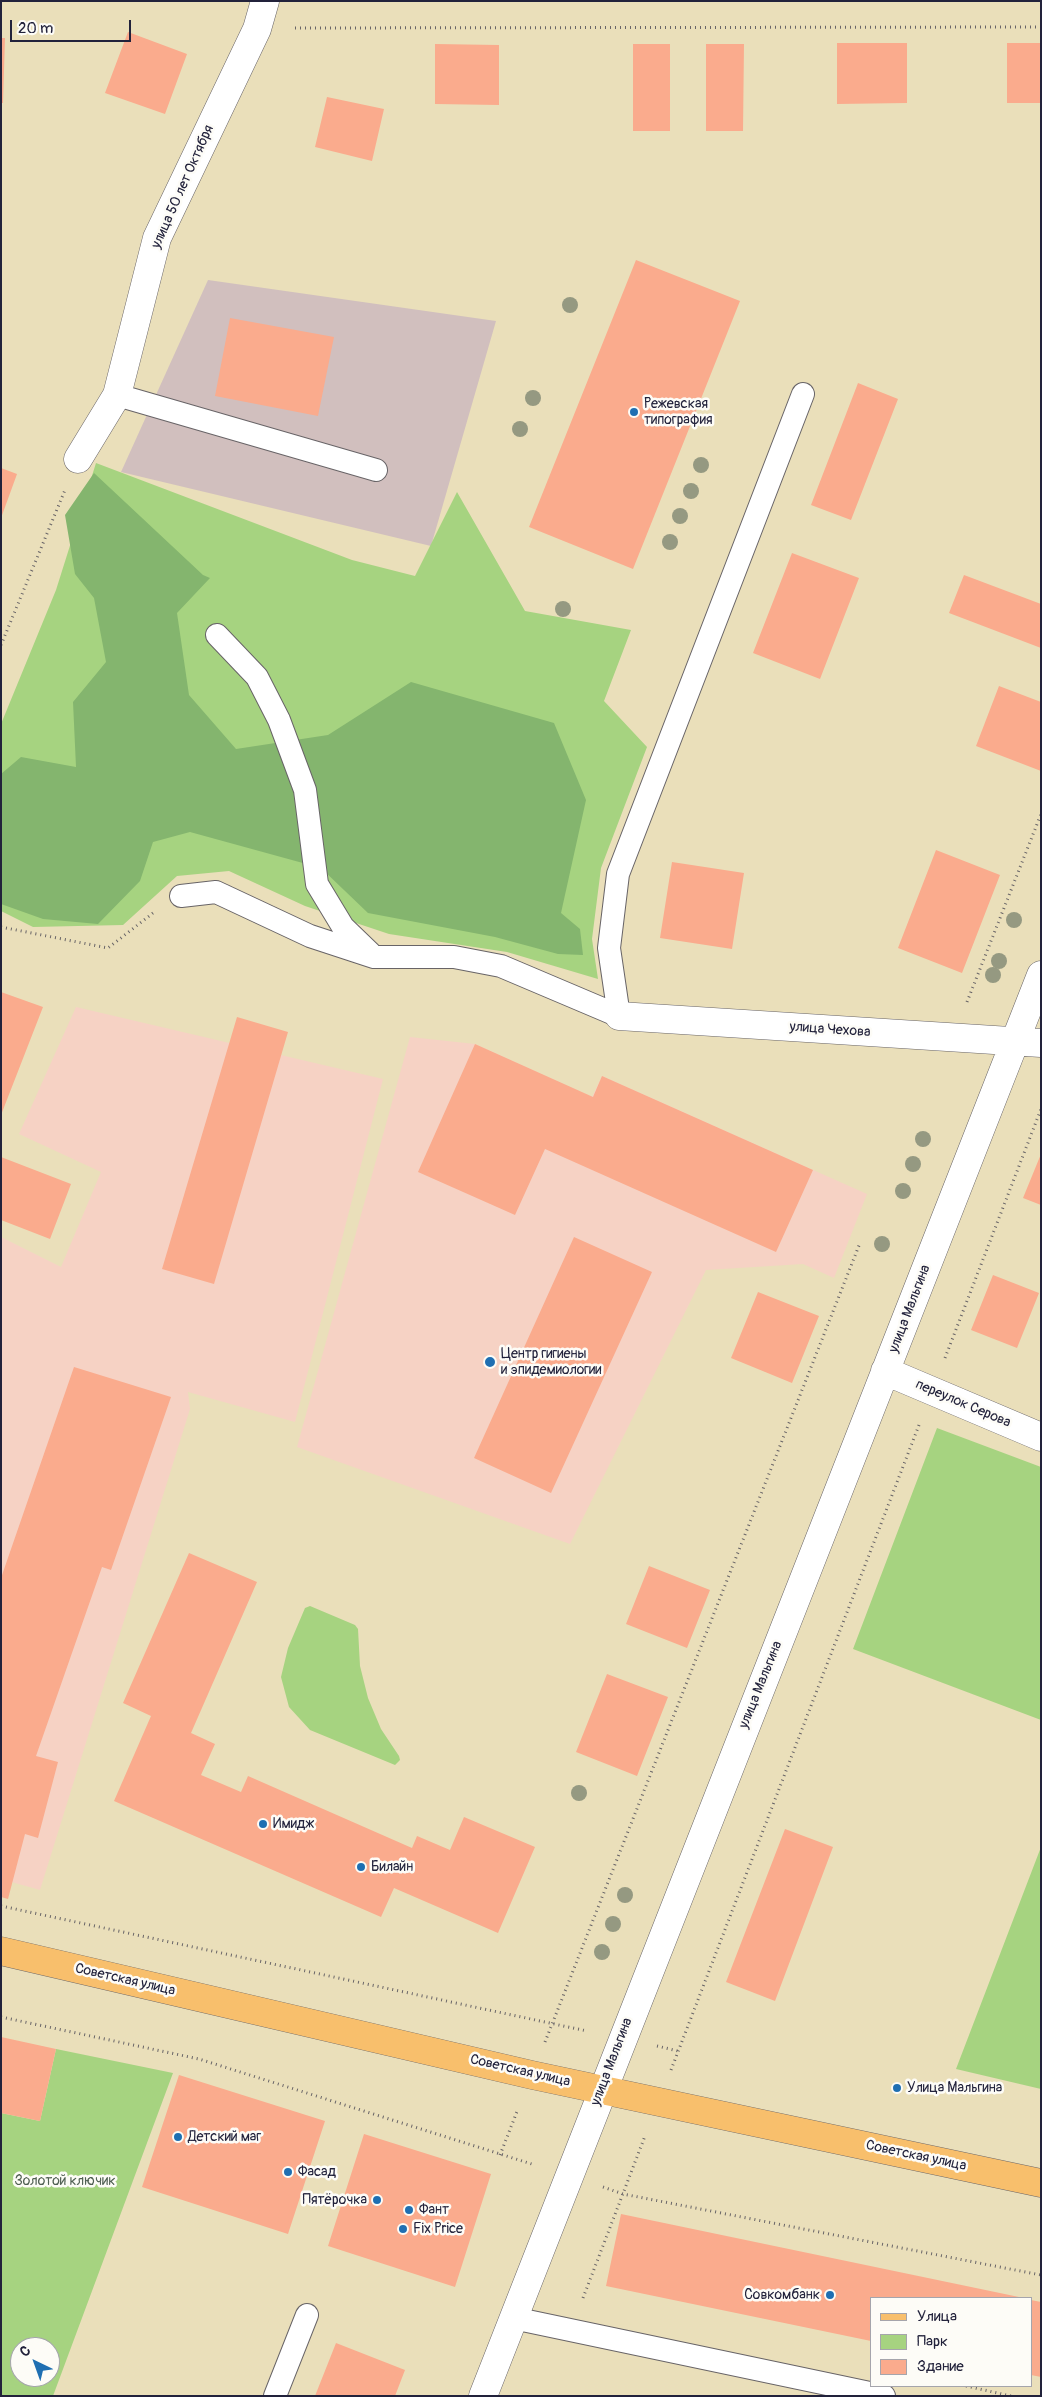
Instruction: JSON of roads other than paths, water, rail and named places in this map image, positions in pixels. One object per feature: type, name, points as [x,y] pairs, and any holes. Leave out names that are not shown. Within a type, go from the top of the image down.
[{"type":"main road","name":"Советская улица","points":[[1,1951],[532,2075],[1041,2182]]},
{"type":"street","name":"улица 50 лет Октября","points":[[78,458],[117,396],[157,238],[256,28],[265,1]]},
{"type":"street","name":"улица Мальгина","points":[[483,2396],[602,2089],[886,1371],[1028,1042],[1041,975]]},
{"type":"street","name":"улица Чехова","points":[[619,1016],[1028,1042]]},
{"type":"street","name":"переулок Серова","points":[[886,1371],[1041,1437]]},
{"type":"lane","points":[[619,1016],[609,948],[618,874],[804,394]]},
{"type":"lane","points":[[117,396],[376,470]]},
{"type":"lane","points":[[217,636],[257,677],[279,720],[305,790],[317,884],[343,927],[374,957]]},
{"type":"lane","points":[[181,896],[216,892],[310,936],[374,957],[454,957],[501,966],[619,1016]]},
{"type":"lane","points":[[275,2396],[307,2315]]},
{"type":"lane","points":[[513,2318],[884,2396]]},
{"type":"place","name":"Режевская типография","points":[[634,412]]},
{"type":"place","name":"Центр гигиены и эпидемиологии","points":[[490,1362]]},
{"type":"place","name":"Имидж","points":[[263,1824]]},
{"type":"place","name":"Билайн","points":[[361,1867]]},
{"type":"place","name":"Улица Мальгина","points":[[897,2088]]},
{"type":"place","name":"Детский маг","points":[[178,2137]]},
{"type":"place","name":"Фасад","points":[[288,2172]]},
{"type":"place","name":"Пятёрочка","points":[[377,2200]]},
{"type":"place","name":"Фант","points":[[409,2210]]},
{"type":"place","name":"Fix Price","points":[[403,2229]]},
{"type":"place","name":"Совкомбанк","points":[[830,2295]]},
{"type":"park label","name":"Золотой ключик","points":[[65,2181]]}]
